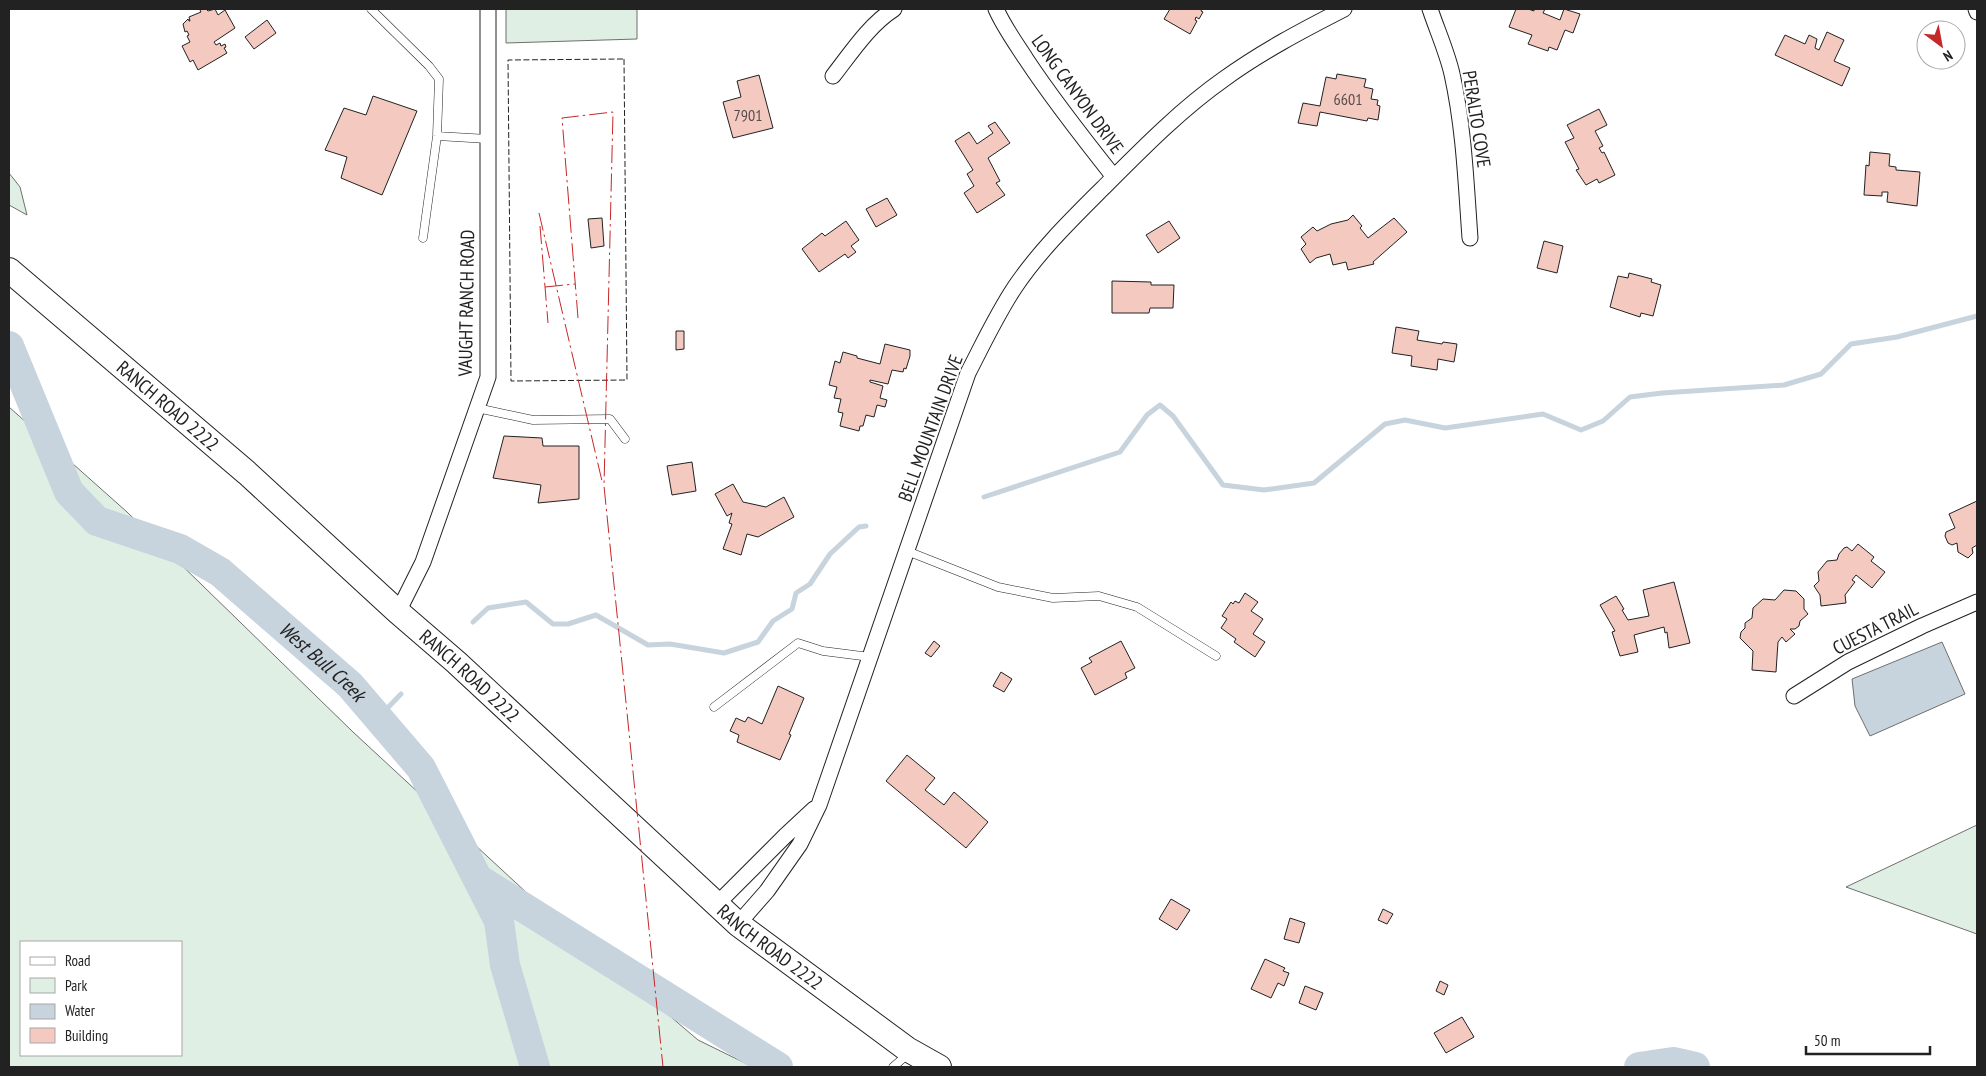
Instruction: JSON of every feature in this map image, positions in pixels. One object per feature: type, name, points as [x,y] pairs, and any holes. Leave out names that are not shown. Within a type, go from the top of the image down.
[{"type":"main road","name":"RANCH ROAD 2222","points":[[9,270],[247,473],[398,612],[456,662],[738,924],[911,1051],[939,1067]]},
{"type":"street","name":"VAUGHT RANCH ROAD","points":[[398,612],[423,562],[488,377],[488,9]]},
{"type":"street","points":[[833,76],[860,42],[886,14],[894,9]]},
{"type":"street","name":"LONG CANYON DRIVE","points":[[996,9],[1007,29],[1065,115],[1114,177]]},
{"type":"street","name":"BELL MOUNTAIN DRIVE","points":[[738,924],[767,891],[800,844],[819,805],[968,373],[1015,287],[1043,251],[1114,177],[1186,109],[1223,80],[1273,47],[1344,9]]},
{"type":"street","name":"PERALTO COVE","points":[[1430,9],[1451,72],[1459,113],[1464,152],[1470,238]]},
{"type":"street","name":"CUESTA TRAIL","points":[[1794,696],[1848,662],[1977,602]]},
{"type":"street","points":[[716,905],[819,805]]},
{"type":"lane","points":[[371,9],[429,66],[439,79],[438,136],[424,238]]},
{"type":"lane","points":[[438,136],[488,139]]},
{"type":"lane","points":[[477,408],[534,420],[610,418],[625,439]]},
{"type":"lane","points":[[906,551],[998,587],[1053,598],[1099,596],[1137,607],[1216,656]]},
{"type":"lane","points":[[714,708],[798,643],[823,650],[870,657]]},
{"type":"lane","points":[[893,1067],[911,1051]]},
{"type":"green space","points":[[506,9],[637,9],[637,39],[506,43]]},
{"type":"green space","points":[[9,173],[20,187],[27,215],[9,205]]},
{"type":"green space","points":[[9,407],[127,512],[353,732],[542,907],[698,1040],[753,1067],[9,1067]]},
{"type":"green space","points":[[1977,825],[1977,934],[1846,887]]},
{"type":"water","points":[[1942,642],[1965,694],[1870,736],[1855,706],[1852,679]]},
{"type":"building","points":[[215,9],[218,15],[225,10],[235,28],[214,42],[216,45],[220,43],[221,46],[225,44],[226,47],[224,48],[227,53],[198,70],[193,60],[190,62],[182,46],[190,42],[187,36],[189,35],[187,31],[185,32],[183,24],[188,19],[190,21],[189,17],[201,12],[200,10],[208,11]]},
{"type":"building","points":[[1170,9],[1202,9],[1201,11],[1203,12],[1199,19],[1196,17],[1195,20],[1197,21],[1190,34],[1164,19]]},
{"type":"building","points":[[1516,9],[1534,11],[1534,9],[1545,9],[1543,13],[1560,20],[1564,9],[1580,14],[1573,33],[1565,30],[1557,50],[1549,47],[1548,51],[1528,44],[1532,35],[1509,27]]},
{"type":"building","points":[[267,20],[276,33],[254,49],[245,37]]},
{"type":"building","points":[[1827,32],[1844,40],[1834,61],[1850,68],[1842,86],[1775,55],[1785,35],[1805,44],[1809,35],[1817,39],[1815,48],[1819,50]]},
{"type":"building","points":[[1337,74],[1366,79],[1364,87],[1373,89],[1371,99],[1378,100],[1377,105],[1380,106],[1378,120],[1368,118],[1367,121],[1320,112],[1317,126],[1298,123],[1303,103],[1320,106],[1326,77],[1336,79]]},
{"type":"building","points":[[759,75],[773,128],[733,138],[723,102],[741,97],[737,81]]},
{"type":"building","points":[[373,96],[417,111],[382,195],[341,178],[347,157],[325,150],[344,108],[366,115]]},
{"type":"building","points":[[1599,109],[1607,125],[1595,131],[1603,146],[1599,148],[1602,153],[1604,152],[1615,175],[1599,183],[1597,179],[1586,185],[1576,170],[1579,169],[1565,142],[1574,138],[1567,125]]},
{"type":"building","points":[[995,122],[1010,143],[988,158],[1000,181],[996,183],[1005,195],[977,213],[964,193],[974,186],[967,174],[973,170],[955,141],[969,132],[977,144],[993,133],[988,126]]},
{"type":"building","points":[[1870,152],[1890,154],[1889,166],[1896,167],[1896,170],[1920,172],[1917,206],[1887,202],[1888,192],[1882,192],[1882,196],[1864,195],[1866,165],[1869,166]]},
{"type":"building","points":[[887,198],[897,215],[876,227],[866,209]]},
{"type":"building","points":[[1353,215],[1362,226],[1360,228],[1368,238],[1394,218],[1407,232],[1373,262],[1374,264],[1348,270],[1346,262],[1333,265],[1330,254],[1316,258],[1310,263],[1301,249],[1306,244],[1301,237],[1313,227],[1317,231],[1331,224],[1348,220]]},
{"type":"building","points":[[602,218],[604,246],[591,248],[588,219]]},
{"type":"building","points":[[846,221],[859,240],[851,246],[856,252],[848,258],[845,254],[819,272],[802,249],[822,233],[825,236]]},
{"type":"building","points":[[1169,221],[1180,238],[1158,253],[1146,235]]},
{"type":"building","points":[[1544,241],[1563,246],[1557,273],[1537,268]]},
{"type":"building","points":[[1629,273],[1652,279],[1651,282],[1661,285],[1653,316],[1641,313],[1640,317],[1610,307],[1618,276],[1628,278]]},
{"type":"building","points":[[1112,281],[1151,282],[1151,285],[1174,285],[1173,308],[1150,308],[1149,313],[1112,313]]},
{"type":"building","points":[[1396,327],[1419,331],[1417,340],[1457,344],[1454,362],[1438,359],[1437,370],[1411,366],[1412,356],[1392,353]]},
{"type":"building","points":[[676,331],[684,331],[684,349],[676,350]]},
{"type":"building","points":[[885,344],[910,350],[906,369],[904,368],[903,372],[892,370],[888,384],[870,380],[870,382],[883,386],[880,398],[887,400],[885,407],[877,405],[874,417],[866,415],[863,426],[860,426],[859,431],[840,426],[843,413],[838,412],[841,399],[834,398],[837,387],[829,385],[835,361],[840,363],[843,352],[880,364]]},
{"type":"building","points":[[504,436],[542,438],[543,446],[579,446],[579,499],[538,503],[541,485],[493,478]]},
{"type":"building","points":[[692,462],[696,491],[672,495],[667,466]]},
{"type":"building","points":[[733,484],[743,502],[766,507],[784,497],[794,517],[758,537],[747,534],[741,555],[723,549],[732,524],[729,523],[732,513],[727,516],[715,494]]},
{"type":"building","points":[[1977,501],[1977,545],[1972,548],[1973,553],[1968,558],[1958,552],[1957,543],[1952,545],[1948,543],[1945,536],[1946,532],[1955,528],[1949,514]]},
{"type":"building","points":[[1858,544],[1874,557],[1871,561],[1885,572],[1872,588],[1856,575],[1852,580],[1855,582],[1845,595],[1846,603],[1821,606],[1820,595],[1814,586],[1819,581],[1818,572],[1827,561],[1837,560],[1844,548],[1847,547],[1852,551]]},
{"type":"building","points":[[1674,582],[1690,643],[1669,648],[1667,632],[1665,633],[1664,627],[1634,635],[1638,652],[1620,656],[1612,632],[1615,631],[1600,605],[1616,596],[1628,620],[1649,616],[1643,590]]},
{"type":"building","points":[[1784,590],[1796,591],[1804,599],[1804,609],[1808,614],[1800,621],[1799,626],[1795,629],[1790,629],[1795,634],[1786,642],[1782,637],[1778,642],[1776,672],[1752,670],[1753,651],[1740,638],[1741,632],[1745,628],[1745,623],[1752,618],[1753,608],[1763,599],[1775,600]]},
{"type":"building","points":[[1245,593],[1258,602],[1251,611],[1263,619],[1253,634],[1265,642],[1255,657],[1234,642],[1236,639],[1221,628],[1227,619],[1222,616],[1231,602],[1233,604],[1235,601],[1239,603]]},
{"type":"building","points":[[934,641],[940,646],[931,657],[925,653]]},
{"type":"building","points":[[1121,641],[1135,668],[1125,673],[1127,678],[1095,695],[1081,668],[1092,662],[1089,658]]},
{"type":"building","points":[[1001,672],[1012,679],[1004,692],[993,686]]},
{"type":"building","points":[[778,686],[804,698],[780,760],[737,742],[739,735],[730,731],[736,718],[745,722],[748,717],[762,724]]},
{"type":"building","points":[[907,755],[935,778],[925,790],[944,805],[954,792],[988,822],[966,848],[886,781]]},
{"type":"building","points":[[1171,899],[1190,910],[1177,930],[1159,919]]},
{"type":"building","points":[[1383,909],[1393,914],[1387,924],[1378,920]]},
{"type":"building","points":[[1290,918],[1305,923],[1299,943],[1284,939]]},
{"type":"building","points":[[1265,959],[1285,968],[1283,971],[1289,973],[1284,986],[1278,983],[1271,998],[1251,989]]},
{"type":"building","points":[[1440,981],[1448,985],[1444,995],[1436,991]]},
{"type":"building","points":[[1305,986],[1323,993],[1316,1010],[1299,1003]]},
{"type":"building","points":[[1462,1017],[1474,1037],[1446,1053],[1434,1033]]},
{"type":"waterway","points":[[984,497],[1120,452],[1147,415],[1160,405],[1173,416],[1223,485],[1264,490],[1314,483],[1385,424],[1405,420],[1445,428],[1543,414],[1581,430],[1603,421],[1630,397],[1662,393],[1784,385],[1821,374],[1851,344],[1897,337],[1977,316]]},
{"type":"waterway","name":"West Bull Creek","points":[[9,346],[69,492],[97,521],[180,549],[220,572],[350,685],[421,768],[499,921],[505,965],[535,1067]]},
{"type":"waterway","points":[[473,622],[488,608],[526,602],[553,624],[568,624],[596,615],[648,645],[670,644],[724,653],[758,642],[773,621],[792,609],[796,593],[810,584],[830,554],[859,527],[866,526]]},
{"type":"waterway","points":[[378,718],[401,694]]},
{"type":"waterway","points":[[478,879],[778,1067]]},
{"type":"waterway","points":[[1639,1067],[1673,1062],[1695,1067]]},
{"type":"fence","points":[[624,59],[627,380],[511,381],[508,60],[624,59]]},
{"type":"power","points":[[578,318],[562,118],[613,112],[604,486],[663,1067]]},
{"type":"power","points":[[539,213],[602,481]]},
{"type":"power","points":[[540,226],[548,323]]},
{"type":"power","points":[[545,287],[575,284]]}]
